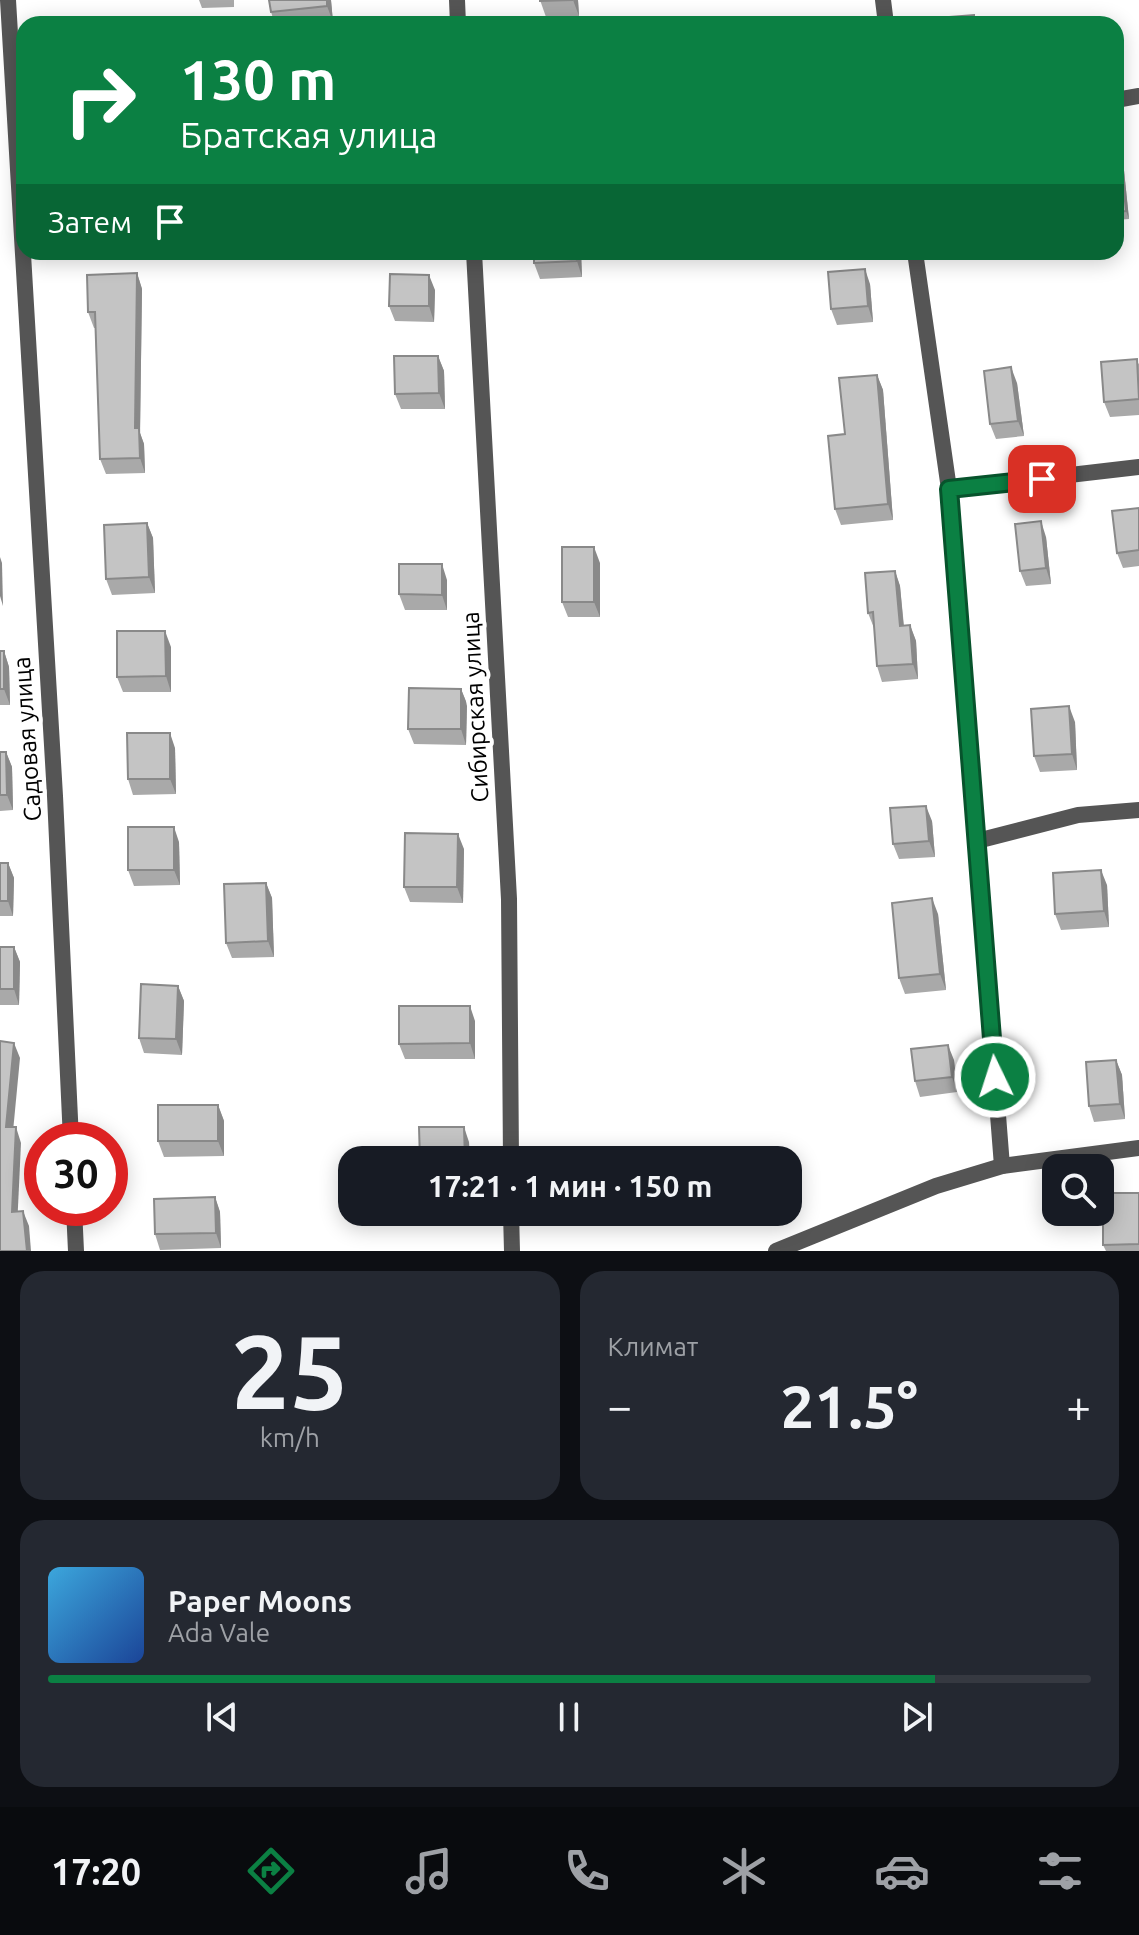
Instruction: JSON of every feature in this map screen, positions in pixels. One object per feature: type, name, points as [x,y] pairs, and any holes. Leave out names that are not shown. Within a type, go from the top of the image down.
[{"type":"street","name":"Садовая улица","points":[[8,0],[16,135]]},
{"type":"street","name":"Садовая улица","points":[[23,260],[55,796],[70,1122]]},
{"type":"street","name":"Сибирская улица","points":[[474,260],[509,899],[511,1146]]},
{"type":"street","points":[[916,260],[949,489],[1002,1166]]},
{"type":"street","points":[[949,489],[1139,467]]},
{"type":"street","points":[[977,841],[1078,815],[1139,810]]},
{"type":"street","points":[[776,1251],[936,1186],[1002,1166],[1139,1148]]},
{"type":"street","points":[[75,1226],[76,1251]]},
{"type":"street","points":[[511,1226],[512,1251]]},
{"type":"building","points":[[269,0],[327,0],[327,6],[271,12]]},
{"type":"building","points":[[534,260],[577,261],[534,263]]},
{"type":"building","points":[[865,269],[868,306],[831,309],[828,272]]},
{"type":"building","points":[[137,273],[135,428],[139,428],[140,458],[100,459],[95,312],[88,312],[87,275]]},
{"type":"building","points":[[390,274],[429,275],[429,306],[389,306]]},
{"type":"building","points":[[394,356],[438,356],[439,393],[395,394]]},
{"type":"building","points":[[1137,359],[1139,399],[1104,402],[1101,362]]},
{"type":"building","points":[[1011,367],[1018,421],[990,424],[984,371]]},
{"type":"building","points":[[877,375],[888,504],[835,509],[828,436],[845,434],[839,378]]},
{"type":"building","points":[[1139,508],[1139,550],[1117,553],[1112,511]]},
{"type":"building","points":[[1041,521],[1046,568],[1020,571],[1015,524]]},
{"type":"building","points":[[147,523],[149,577],[106,579],[104,525]]},
{"type":"building","points":[[562,547],[594,547],[594,602],[562,602]]},
{"type":"building","points":[[399,564],[442,564],[442,595],[399,594]]},
{"type":"building","points":[[895,571],[900,626],[910,625],[913,664],[877,666],[873,612],[868,613],[865,573]]},
{"type":"building","points":[[117,631],[165,631],[166,676],[117,677]]},
{"type":"building","points":[[0,651],[4,651],[4,689],[0,689]]},
{"type":"building","points":[[409,688],[461,689],[461,729],[408,729]]},
{"type":"building","points":[[1069,706],[1072,754],[1034,756],[1031,709]]},
{"type":"building","points":[[127,733],[170,733],[170,779],[128,779]]},
{"type":"building","points":[[0,752],[6,752],[7,795],[0,795]]},
{"type":"building","points":[[926,806],[929,841],[893,844],[890,808]]},
{"type":"building","points":[[128,827],[174,827],[174,870],[128,870]]},
{"type":"building","points":[[405,833],[458,834],[457,887],[404,887]]},
{"type":"building","points":[[0,863],[8,863],[8,901],[0,901]]},
{"type":"building","points":[[1101,870],[1104,911],[1055,914],[1053,873]]},
{"type":"building","points":[[266,883],[268,941],[226,943],[224,884]]},
{"type":"building","points":[[932,898],[940,974],[899,978],[892,903]]},
{"type":"building","points":[[0,947],[14,947],[14,989],[0,989]]},
{"type":"building","points":[[141,984],[178,986],[176,1039],[139,1038]]},
{"type":"building","points":[[399,1006],[470,1006],[470,1043],[399,1044]]},
{"type":"building","points":[[0,1041],[14,1043],[6,1127],[16,1127],[12,1212],[23,1211],[27,1251],[0,1251]]},
{"type":"building","points":[[948,1045],[952,1077],[915,1081],[911,1049]]},
{"type":"building","points":[[1116,1060],[1120,1104],[1089,1106],[1086,1062]]},
{"type":"building","points":[[158,1105],[218,1105],[218,1141],[158,1141]]},
{"type":"building","points":[[419,1127],[464,1127],[465,1146],[420,1146]]},
{"type":"building","points":[[1114,1193],[1139,1193],[1139,1244],[1103,1245],[1103,1226],[1114,1226]]},
{"type":"building","points":[[215,1197],[216,1233],[155,1234],[154,1199]]},
{"type":"route","points":[[995,1077],[949,489],[1042,479]]}]
